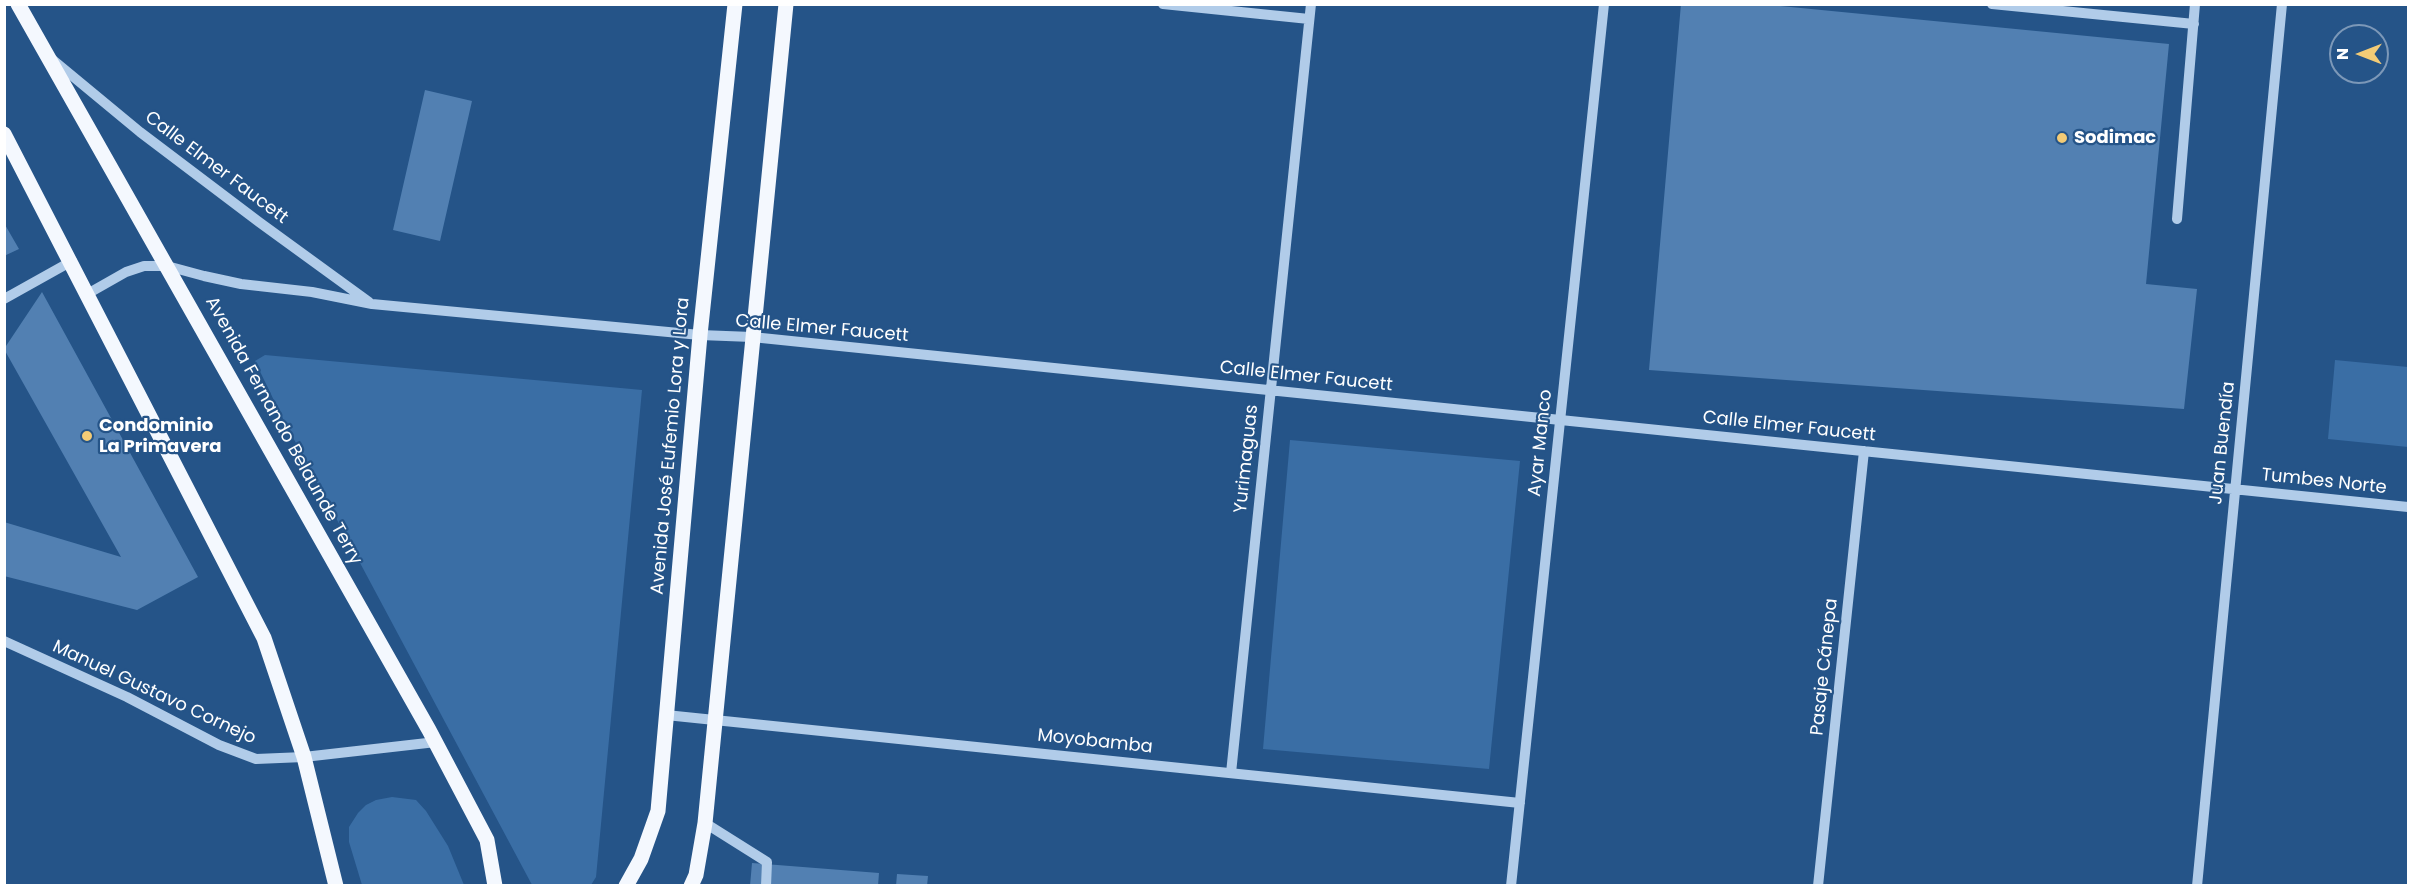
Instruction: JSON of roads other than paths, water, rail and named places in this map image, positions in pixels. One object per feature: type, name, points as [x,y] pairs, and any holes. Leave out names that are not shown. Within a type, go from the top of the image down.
[{"type":"main road","name":"Avenida Fernando Belaunde Terry","points":[[18,4],[436,742],[487,840],[495,885]]},
{"type":"main road","name":"Avenida José Eufemio Lora y Lora","points":[[626,885],[641,859],[658,811],[700,335],[735,4]]},
{"type":"main road","points":[[691,885],[696,875],[705,823],[786,4]]},
{"type":"main road","points":[[4,134],[89,293],[264,638],[304,757],[336,885]]},
{"type":"street","points":[[1163,4],[1309,19]]},
{"type":"street","name":"Yurimaguas","points":[[1232,773],[1311,4]]},
{"type":"street","name":"Ayar Manco","points":[[1511,885],[1604,4]]},
{"type":"street","points":[[1992,4],[2193,24]]},
{"type":"street","points":[[2176,219],[2195,4]]},
{"type":"street","name":"Juan Buendía","points":[[2197,885],[2282,4]]},
{"type":"street","name":"Calle Elmer Faucett","points":[[44,53],[140,132],[372,304]]},
{"type":"street","points":[[4,299],[72,261]]},
{"type":"street","name":"Calle Elmer Faucett","points":[[89,293],[126,272],[144,266],[167,266],[241,284],[312,292],[372,304],[700,335],[752,337],[2235,490]]},
{"type":"street","name":"Pasaje Cánepa","points":[[1818,885],[1864,451]]},
{"type":"street","name":"Tumbes Norte","points":[[2235,490],[2409,507]]},
{"type":"street","name":"Manuel Gustavo Cornejo","points":[[4,641],[127,697],[219,745],[256,759],[304,757],[436,742]]},
{"type":"street","name":"Moyobamba","points":[[666,716],[1520,803]]},
{"type":"street","points":[[705,823],[767,862],[765,885]]},
{"type":"place","name":"Sodimac","points":[[2062,138]]},
{"type":"place","name":"Condominio La Primavera","points":[[87,436]]}]
